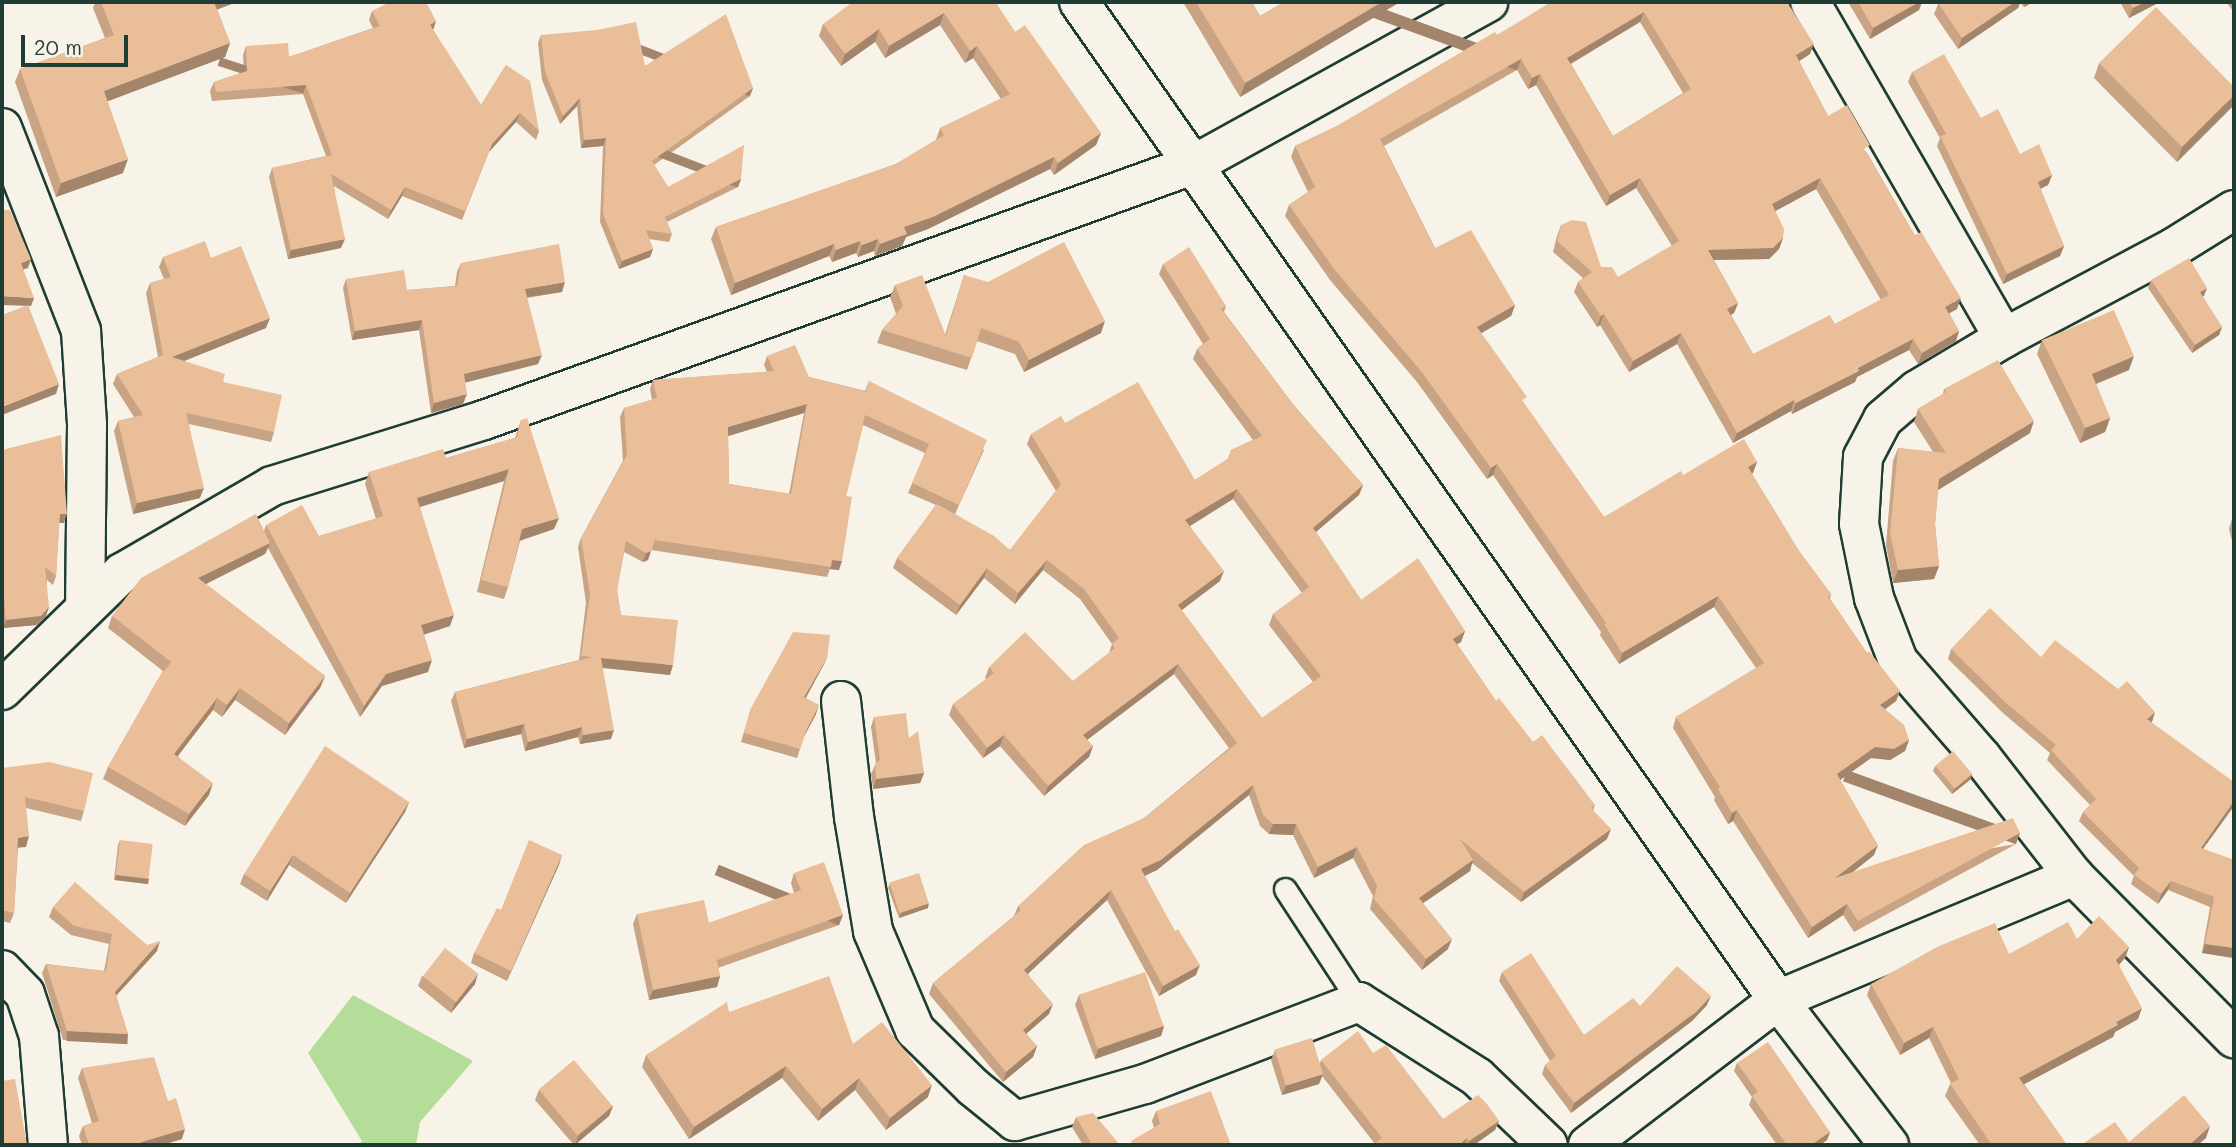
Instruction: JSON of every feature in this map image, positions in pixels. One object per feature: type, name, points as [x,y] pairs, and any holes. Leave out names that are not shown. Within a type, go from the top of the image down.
[{"type":"street","points":[[1079,2],[1778,1000],[1889,1145]]},
{"type":"street","points":[[2,690],[122,573],[272,486],[484,421],[1195,164],[1488,2]]},
{"type":"street","points":[[1810,2],[2004,338]]},
{"type":"street","points":[[2,128],[81,331],[87,425],[85,608]]},
{"type":"street","points":[[2234,210],[2173,248],[2004,338],[1917,390],[1883,419],[1863,457],[1859,524],[1874,598],[1898,661],[1982,758],[2074,876],[2152,951],[2234,1038]]},
{"type":"street","points":[[841,701],[854,817],[873,931],[915,1030],[973,1087],[1015,1121],[1145,1084],[1359,1002],[1477,1077],[1548,1145]]},
{"type":"street","points":[[1588,1145],[1778,1000],[2074,876]]},
{"type":"street","points":[[2,970],[24,994],[39,1036],[48,1145]]},
{"type":"lane","points":[[1285,889],[1359,1002]]},
{"type":"green space","points":[[353,995],[473,1061],[420,1122],[416,1145],[358,1145],[362,1141],[308,1053]]},
{"type":"building","points":[[101,2],[214,2],[230,43],[104,91],[128,159],[61,183],[20,69],[114,35]]},
{"type":"building","points":[[390,2],[426,2],[436,21],[430,25],[481,105],[506,65],[530,81],[539,131],[520,113],[492,144],[465,211],[405,187],[391,210],[331,174],[345,239],[291,250],[272,168],[332,155],[306,85],[216,92],[214,82],[247,71],[246,46],[288,43],[289,57],[380,26],[372,11]]},
{"type":"building","points":[[853,2],[995,2],[1015,32],[1025,25],[1101,133],[1058,163],[1054,157],[933,217],[904,227],[907,234],[880,244],[878,239],[862,245],[860,241],[836,250],[834,244],[735,283],[716,227],[896,164],[944,135],[940,128],[1010,94],[977,46],[970,51],[944,13],[889,46],[879,29],[845,54],[823,24]]},
{"type":"building","points":[[1196,2],[1252,2],[1260,16],[1284,2],[1382,2],[1245,83]]},
{"type":"building","points":[[1551,2],[1787,2],[1814,44],[1796,55],[1828,116],[1847,105],[1870,145],[1864,149],[1915,235],[1921,232],[1961,298],[1945,307],[1959,331],[1922,353],[1913,339],[1858,368],[1859,371],[1796,403],[1794,400],[1737,433],[1681,333],[1633,361],[1604,314],[1601,316],[1578,282],[1592,272],[1557,241],[1561,225],[1572,220],[1586,222],[1601,267],[1612,267],[1618,277],[1679,241],[1640,178],[1610,195],[1540,74],[1532,78],[1521,59],[1380,139],[1435,248],[1471,230],[1515,305],[1477,327],[1527,397],[1522,400],[1604,517],[1681,471],[1683,475],[1744,439],[1757,462],[1748,467],[1799,551],[1831,594],[1828,597],[1867,653],[1869,651],[1900,691],[1880,705],[1904,725],[1909,740],[1894,749],[1875,747],[1837,774],[1878,845],[1835,878],[2013,818],[2020,833],[1858,921],[1847,904],[1812,927],[1737,810],[1732,813],[1718,789],[1720,787],[1676,717],[1764,663],[1718,596],[1622,653],[1604,624],[1606,623],[1497,464],[1491,468],[1421,371],[1334,269],[1289,205],[1315,187],[1295,146],[1337,126],[1495,32],[1497,35]],"holes":[[[1644,12],[1691,89],[1613,136],[1567,58]],[[1820,178],[1889,295],[1835,324],[1830,315],[1753,354],[1727,309],[1738,303],[1708,250],[1773,248],[1783,238],[1784,229],[1772,204]]]},
{"type":"building","points":[[1858,2],[1919,2],[1873,28]]},
{"type":"building","points":[[1939,2],[2015,2],[1962,38]]},
{"type":"building","points":[[2129,2],[2145,2],[2133,8]]},
{"type":"building","points":[[2156,7],[2234,87],[2234,95],[2182,147],[2099,63]]},
{"type":"building","points":[[726,14],[753,88],[652,161],[668,187],[744,145],[741,179],[665,217],[672,234],[646,230],[653,249],[622,261],[603,214],[606,138],[584,140],[580,98],[563,116],[545,72],[541,35],[597,30],[636,22],[645,66]]},
{"type":"building","points":[[1944,54],[1981,118],[1998,109],[2020,154],[2039,144],[2052,175],[2038,182],[2064,246],[2007,274],[1940,136],[1946,134],[1912,72]]},
{"type":"building","points":[[2,206],[3,210],[10,210],[31,259],[21,263],[34,298],[2,296]]},
{"type":"building","points":[[205,241],[211,258],[241,246],[270,318],[172,357],[225,374],[223,382],[282,395],[274,432],[186,413],[204,488],[137,503],[118,421],[143,415],[117,374],[163,355],[150,283],[171,277],[163,257]]},
{"type":"building","points":[[1064,242],[1105,321],[1029,360],[1019,342],[981,328],[972,358],[882,330],[903,306],[895,285],[922,275],[946,336],[964,275],[988,282]]},
{"type":"building","points":[[559,244],[565,282],[525,289],[542,355],[464,374],[467,394],[434,403],[422,320],[355,331],[346,279],[404,270],[407,290],[457,286],[461,263]]},
{"type":"building","points":[[1189,247],[1226,306],[1221,309],[1292,403],[1363,485],[1313,528],[1361,600],[1418,558],[1465,631],[1453,639],[1496,701],[1499,698],[1533,742],[1542,735],[1595,805],[1591,808],[1611,829],[1524,892],[1460,839],[1473,860],[1419,898],[1452,939],[1426,959],[1374,899],[1377,886],[1357,847],[1318,867],[1296,824],[1273,824],[1263,815],[1253,785],[1161,860],[1141,869],[1175,931],[1178,929],[1200,965],[1163,986],[1111,890],[1024,970],[1053,1004],[1023,1030],[1037,1046],[1006,1072],[933,983],[1021,910],[1018,906],[1084,845],[1144,818],[1237,743],[1178,664],[1083,735],[1093,746],[1048,786],[1004,735],[987,748],[953,704],[994,673],[989,667],[1025,632],[1073,681],[1115,648],[1112,644],[1119,638],[1084,589],[1047,560],[1018,593],[987,568],[960,605],[897,558],[937,504],[994,536],[1010,550],[1061,484],[1031,434],[1061,416],[1065,423],[1138,382],[1195,480],[1229,458],[1231,450],[1262,436],[1197,349],[1210,339],[1163,264]],"holes":[[[1237,489],[1309,587],[1273,614],[1321,676],[1262,718],[1178,605],[1224,571],[1185,520]]]},
{"type":"building","points":[[2189,258],[2207,288],[2200,292],[2222,327],[2195,345],[2151,280]]},
{"type":"building","points":[[28,305],[59,384],[2,407],[2,315]]},
{"type":"building","points":[[2114,310],[2134,356],[2092,374],[2110,418],[2085,428],[2042,340]]},
{"type":"building","points":[[795,345],[809,377],[866,392],[869,381],[987,440],[959,505],[912,483],[929,444],[865,415],[846,496],[852,497],[842,561],[832,560],[831,567],[655,540],[651,551],[646,553],[626,541],[617,590],[621,615],[678,620],[673,665],[601,658],[614,730],[583,735],[582,727],[528,742],[524,724],[467,739],[455,692],[592,657],[581,656],[590,594],[581,538],[627,455],[624,408],[657,398],[653,380],[774,371],[767,356]],"holes":[[[807,404],[791,494],[729,484],[728,427]]]},
{"type":"building","points":[[1998,360],[2034,421],[1939,479],[1935,524],[1939,566],[1898,570],[1890,533],[1898,448],[1946,453],[1918,409],[1946,392],[1944,389]]},
{"type":"building","points":[[527,418],[559,518],[522,529],[508,587],[481,580],[509,469],[417,498],[454,615],[421,625],[432,660],[386,674],[364,706],[266,525],[302,505],[319,536],[383,516],[369,472],[443,449],[446,458],[517,437],[521,420]]},
{"type":"building","points":[[61,435],[67,514],[60,514],[56,576],[45,567],[49,607],[41,616],[6,620],[2,577],[2,450]]},
{"type":"building","points":[[256,514],[270,543],[198,578],[325,676],[289,723],[240,688],[227,705],[217,698],[174,754],[213,783],[189,814],[108,767],[156,682],[171,662],[112,616],[141,578]]},
{"type":"building","points":[[1990,608],[2041,657],[2055,640],[2118,689],[2127,681],[2155,712],[2147,719],[2234,782],[2234,801],[2201,848],[2234,860],[2234,948],[2205,944],[2214,897],[2171,881],[2161,894],[2134,875],[2139,868],[2083,812],[2096,799],[2051,750],[2056,745],[2006,703],[1951,649]]},
{"type":"building","points":[[793,632],[830,635],[827,658],[804,697],[819,705],[800,749],[744,733],[751,708]]},
{"type":"building","points":[[906,713],[909,738],[918,731],[924,773],[876,779],[875,764],[880,760],[874,717]]},
{"type":"building","points":[[325,746],[409,802],[350,893],[293,855],[270,891],[244,874]]},
{"type":"building","points":[[1953,751],[1972,774],[1955,789],[1935,766]]},
{"type":"building","points":[[49,762],[93,773],[84,811],[25,797],[29,836],[18,838],[14,913],[2,910],[2,768]]},
{"type":"building","points":[[120,840],[153,844],[148,879],[116,875]]},
{"type":"building","points":[[529,840],[562,855],[511,971],[474,953],[497,908],[501,910]]},
{"type":"building","points":[[824,862],[843,915],[717,960],[720,976],[653,990],[637,914],[704,900],[709,923],[801,890],[794,873]]},
{"type":"building","points":[[919,873],[929,903],[899,913],[890,883]]},
{"type":"building","points":[[75,882],[147,945],[160,941],[115,992],[128,1034],[67,1031],[46,964],[106,971],[112,934],[74,926],[53,907]]},
{"type":"building","points":[[2099,916],[2129,947],[2116,960],[2142,1008],[2116,1022],[2118,1025],[2019,1078],[2067,1145],[1992,1145],[1950,1084],[1959,1079],[1933,1027],[1904,1043],[1871,984],[1937,947],[1995,923],[2009,954],[2068,922],[2077,939]]},
{"type":"building","points":[[445,948],[478,974],[456,1002],[423,976]]},
{"type":"building","points":[[1531,953],[1584,1035],[1633,998],[1640,1006],[1677,966],[1711,996],[1696,1012],[1574,1103],[1545,1065],[1556,1056],[1502,972]]},
{"type":"building","points":[[1145,972],[1164,1026],[1097,1049],[1079,995]]},
{"type":"building","points":[[829,976],[853,1044],[882,1022],[932,1085],[890,1118],[859,1078],[822,1109],[786,1066],[694,1127],[646,1055],[727,1002],[729,1012]]},
{"type":"building","points":[[1358,1031],[1373,1053],[1386,1045],[1443,1119],[1478,1095],[1499,1121],[1459,1145],[1373,1145],[1382,1138],[1321,1060]]},
{"type":"building","points":[[1312,1038],[1323,1074],[1286,1086],[1275,1049]]},
{"type":"building","points":[[1768,1042],[1830,1132],[1811,1145],[1787,1145],[1752,1096],[1758,1092],[1737,1063]]},
{"type":"building","points":[[154,1057],[168,1101],[176,1098],[185,1129],[132,1145],[89,1145],[83,1126],[99,1121],[82,1068]]},
{"type":"building","points":[[574,1060],[613,1106],[577,1136],[539,1090]]},
{"type":"building","points":[[15,1079],[27,1145],[2,1145],[2,1081]]},
{"type":"building","points":[[1211,1091],[1231,1145],[1132,1145],[1131,1141],[1160,1124],[1156,1111]]},
{"type":"building","points":[[2184,1095],[2210,1126],[2189,1145],[2081,1145],[2115,1122],[2129,1142]]},
{"type":"building","points":[[1093,1113],[1120,1145],[1092,1145],[1076,1117]]}]
